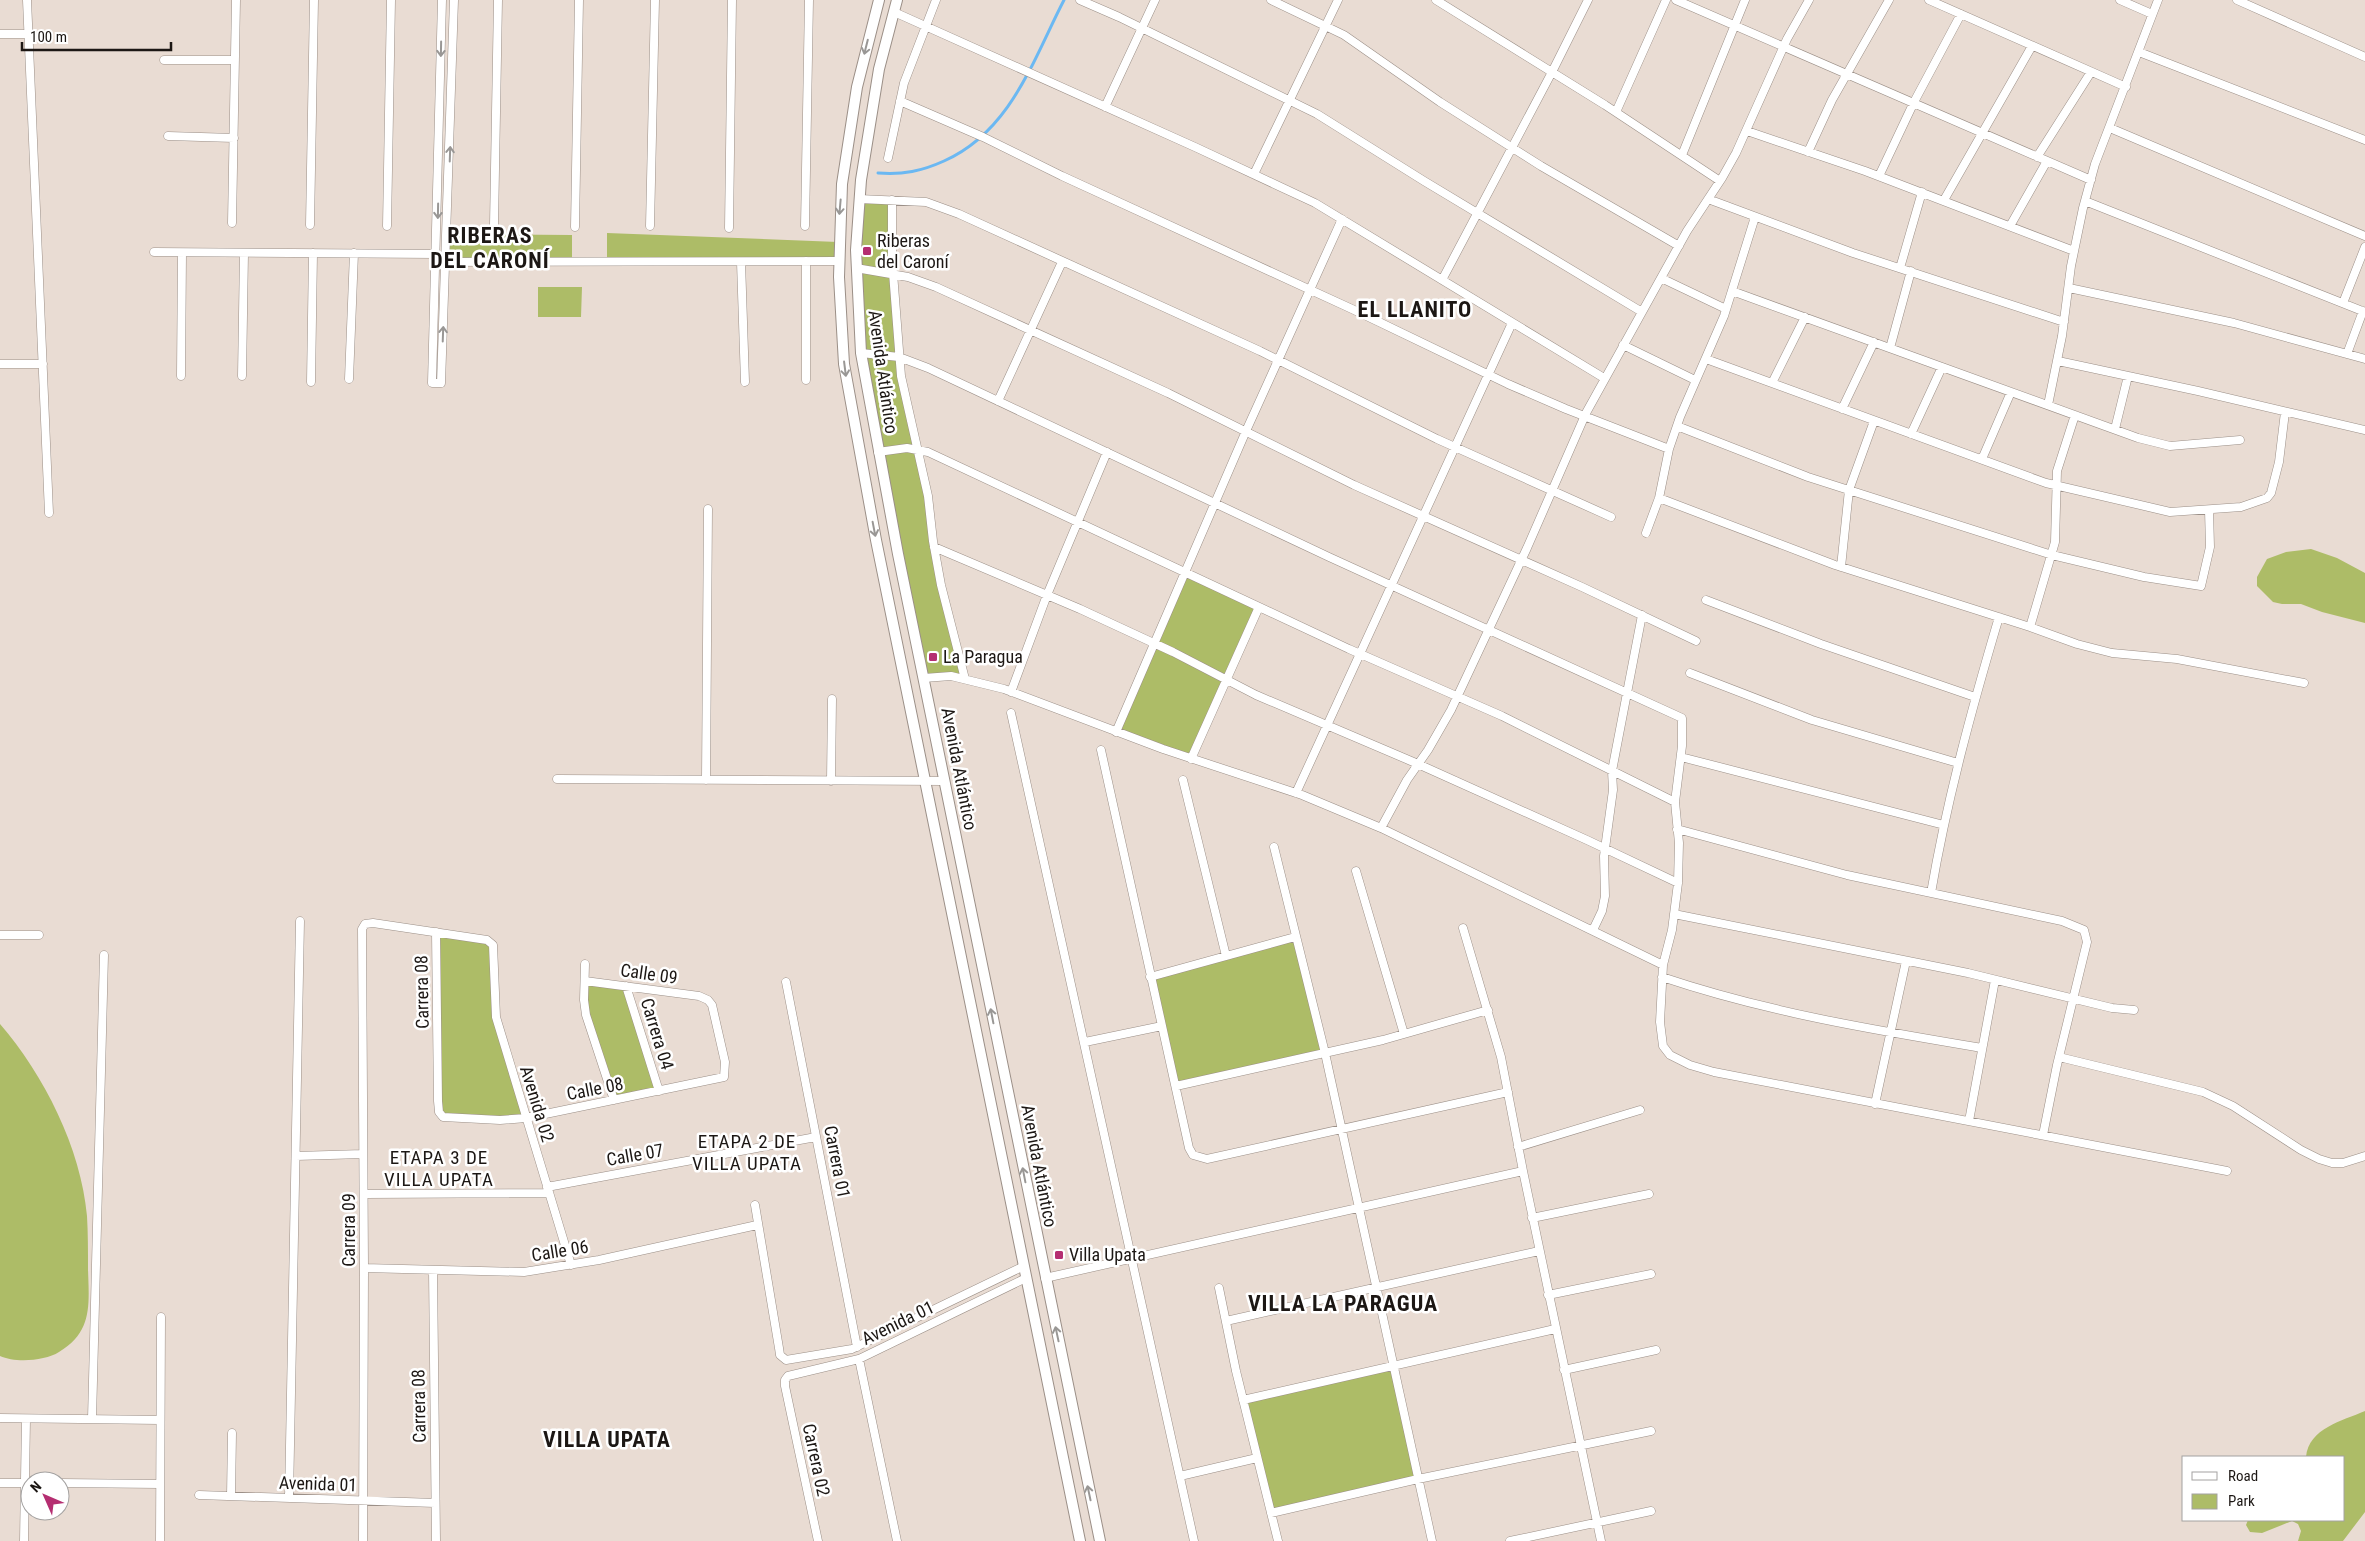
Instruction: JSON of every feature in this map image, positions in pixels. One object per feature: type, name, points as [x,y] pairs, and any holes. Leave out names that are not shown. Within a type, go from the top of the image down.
[{"type":"street","points":[[27,0],[49,513]]},
{"type":"street","points":[[232,223],[236,0]]},
{"type":"street","points":[[310,225],[314,0]]},
{"type":"street","points":[[387,226],[391,0]]},
{"type":"street","points":[[442,0],[437,257],[432,383],[441,383],[454,0]]},
{"type":"street","points":[[494,226],[498,0]]},
{"type":"street","points":[[574,227],[579,0]]},
{"type":"street","points":[[650,226],[655,0]]},
{"type":"street","points":[[729,228],[732,0]]},
{"type":"street","points":[[805,226],[809,0]]},
{"type":"street","name":"Avenida Atlántico","points":[[879,0],[863,56],[851,119],[840,207],[838,261],[841,332],[847,388],[1080,1541]]},
{"type":"street","name":"Avenida Atlántico","points":[[897,0],[871,112],[859,199],[856,268],[861,352],[878,452],[944,781],[1100,1541]]},
{"type":"street","points":[[888,158],[900,101],[925,25],[936,0]]},
{"type":"street","points":[[1080,0],[1142,28],[1317,114],[1478,214],[1642,312]]},
{"type":"street","points":[[1105,107],[1155,0]]},
{"type":"street","points":[[1271,0],[1344,35],[1440,102],[1511,147],[1679,246]]},
{"type":"street","points":[[1254,174],[1338,0]]},
{"type":"street","points":[[1436,0],[1616,112],[1720,181]]},
{"type":"street","points":[[1442,280],[1588,0]]},
{"type":"street","points":[[1616,112],[1666,0]]},
{"type":"street","points":[[1676,0],[2091,180]]},
{"type":"street","points":[[1682,155],[1745,0]]},
{"type":"street","points":[[1381,828],[1418,764],[1441,729],[1457,697],[1521,560],[1584,416],[1660,278],[1720,181],[1747,131],[1783,46],[1808,0]]},
{"type":"street","points":[[1808,152],[1847,73],[1889,0]]},
{"type":"street","points":[[1930,0],[2126,87]]},
{"type":"street","points":[[2120,0],[2152,14]]},
{"type":"street","points":[[2048,405],[2058,361],[2074,251],[2085,201],[2091,180],[2158,0]]},
{"type":"street","points":[[2237,0],[2365,57]]},
{"type":"street","points":[[894,12],[1254,174],[1342,219],[1604,378]]},
{"type":"street","points":[[1879,176],[1914,102],[1961,14]]},
{"type":"street","points":[[0,34],[28,34]]},
{"type":"street","points":[[1944,200],[2032,46]]},
{"type":"street","points":[[2139,52],[2365,140]]},
{"type":"street","points":[[164,60],[235,60]]},
{"type":"street","points":[[2037,157],[2091,72]]},
{"type":"street","points":[[900,101],[983,137],[1062,176],[1488,374],[1584,416],[1669,450]]},
{"type":"street","points":[[2110,128],[2365,236]]},
{"type":"street","points":[[1747,131],[1879,176],[2074,251]]},
{"type":"street","points":[[168,136],[234,138]]},
{"type":"street","points":[[2010,226],[2046,161]]},
{"type":"street","points":[[1900,268],[1922,192]]},
{"type":"street","points":[[859,199],[919,201],[940,207],[1279,361],[1454,446],[1611,517]]},
{"type":"street","points":[[1708,199],[1911,272],[2064,322]]},
{"type":"street","points":[[892,200],[893,274],[899,358],[904,394],[928,496],[941,585],[965,679]]},
{"type":"street","points":[[2085,201],[2364,311],[2346,354]]},
{"type":"street","points":[[1646,533],[1659,498],[1669,450],[1677,426],[1726,309],[1755,217]]},
{"type":"street","points":[[1116,732],[1217,503],[1246,431],[1342,219]]},
{"type":"street","points":[[2343,303],[2365,247]]},
{"type":"street","points":[[154,252],[354,253],[437,257],[446,262],[838,261]]},
{"type":"street","points":[[181,376],[182,253]]},
{"type":"street","points":[[242,376],[244,253]]},
{"type":"street","points":[[311,382],[313,253]]},
{"type":"street","points":[[349,378],[354,253]]},
{"type":"street","points":[[806,261],[806,380]]},
{"type":"street","points":[[741,262],[745,382]]},
{"type":"street","points":[[998,401],[1062,262]]},
{"type":"street","points":[[856,268],[922,281],[1168,393],[1354,485],[1696,641]]},
{"type":"street","points":[[1890,348],[1911,272]]},
{"type":"street","points":[[1660,278],[1726,309]]},
{"type":"street","points":[[2068,288],[2234,323],[2365,359]]},
{"type":"street","points":[[1732,291],[2138,438],[2170,446],[2240,440]]},
{"type":"street","points":[[1772,383],[1805,318]]},
{"type":"street","points":[[1296,793],[1326,724],[1512,323]]},
{"type":"street","points":[[1842,409],[1874,342]]},
{"type":"street","points":[[1623,345],[1695,380]]},
{"type":"street","points":[[861,352],[899,358],[998,401],[1390,585],[1682,718],[1681,757],[1675,802],[1678,883],[1674,914],[1663,965],[1660,1022],[1662,1046],[1677,1060],[1714,1072],[2228,1171]]},
{"type":"street","points":[[1706,360],[2056,486],[2170,512],[2241,507],[2267,498],[2271,494],[2279,462],[2284,412]]},
{"type":"street","points":[[2058,361],[2198,390],[2365,430]]},
{"type":"street","points":[[0,364],[42,364]]},
{"type":"street","points":[[1911,434],[1942,366]]},
{"type":"street","points":[[2114,430],[2128,376]]},
{"type":"street","points":[[1982,459],[2011,392]]},
{"type":"street","points":[[2030,627],[2052,555],[2057,528],[2056,486],[2059,461],[2075,415]]},
{"type":"street","points":[[1842,568],[1849,490],[1874,421]]},
{"type":"street","points":[[1677,426],[1799,474],[2052,555],[2144,577],[2201,586],[2210,547],[2209,510]]},
{"type":"street","points":[[878,452],[917,449],[1359,654],[1550,739],[1612,772],[1675,802]]},
{"type":"street","points":[[1010,692],[1047,595],[1107,452]]},
{"type":"street","points":[[1659,498],[1842,568],[2030,627],[2077,644],[2112,653],[2177,659],[2304,682]]},
{"type":"street","points":[[706,780],[708,509]]},
{"type":"street","points":[[934,546],[1154,643],[1256,695],[1418,764],[1678,883]]},
{"type":"street","points":[[1706,600],[1821,644],[1975,697]]},
{"type":"street","points":[[1191,759],[1225,679],[1259,607]]},
{"type":"street","points":[[1593,930],[1602,911],[1605,896],[1605,848],[1613,790],[1612,772],[1642,615]]},
{"type":"street","points":[[1931,893],[1958,763],[1999,617]]},
{"type":"street","points":[[1690,673],[1812,720],[1958,763]]},
{"type":"street","points":[[924,678],[941,676],[965,679],[1010,692],[1191,759],[1296,793],[1381,828],[1663,965]]},
{"type":"street","points":[[832,699],[832,781]]},
{"type":"street","points":[[1011,713],[1194,1541]]},
{"type":"street","points":[[1101,750],[1189,1148],[1194,1155],[1201,1158],[1341,1131],[1508,1092]]},
{"type":"street","points":[[1681,757],[1944,825]]},
{"type":"street","points":[[557,779],[944,781]]},
{"type":"street","points":[[1183,780],[1226,956]]},
{"type":"street","points":[[1677,830],[1847,875],[2062,920],[2084,930],[2087,942],[2059,1057],[2043,1135]]},
{"type":"street","points":[[1274,847],[1325,1053],[1432,1541]]},
{"type":"street","points":[[1356,871],[1404,1034]]},
{"type":"street","points":[[1674,914],[2134,1010]]},
{"type":"street","points":[[289,1498],[300,921]]},
{"type":"street","name":"Carrera 09","points":[[363,1541],[364,1194],[362,929],[368,923],[436,932]]},
{"type":"street","points":[[1464,928],[1502,1057],[1522,1171],[1601,1541]]},
{"type":"street","name":"Avenida 02","points":[[436,932],[487,940],[494,948],[496,1017],[571,1265]]},
{"type":"street","name":"Carrera 08","points":[[436,932],[439,1112]]},
{"type":"street","points":[[0,935],[39,935]]},
{"type":"street","points":[[1150,977],[1295,937]]},
{"type":"street","points":[[92,1419],[104,955]]},
{"type":"street","points":[[1875,1104],[1906,961]]},
{"type":"street","points":[[586,964],[584,1000],[586,1015],[614,1100]]},
{"type":"street","points":[[1662,977],[1740,1000],[1890,1033],[1982,1048]]},
{"type":"street","name":"Calle 09","points":[[585,980],[698,996],[708,1000],[712,1005],[726,1074]]},
{"type":"street","points":[[1969,1121],[1995,980]]},
{"type":"street","name":"Carrera 01","points":[[786,982],[857,1348]]},
{"type":"street","name":"Carrera 04","points":[[626,986],[659,1091]]},
{"type":"street","points":[[1176,1086],[1404,1034],[1488,1010]]},
{"type":"street","points":[[1084,1042],[1162,1026]]},
{"type":"street","points":[[2059,1057],[2212,1096],[2233,1106],[2301,1150],[2332,1163],[2343,1163],[2365,1156]]},
{"type":"street","name":"Calle 08","points":[[439,1112],[446,1118],[526,1118],[721,1079],[726,1074]]},
{"type":"street","points":[[1518,1147],[1640,1110]]},
{"type":"street","name":"Calle 07","points":[[364,1194],[548,1190],[816,1137]]},
{"type":"street","points":[[296,1156],[363,1154]]},
{"type":"street","points":[[1045,1278],[1522,1171]]},
{"type":"street","points":[[1532,1218],[1649,1194]]},
{"type":"street","points":[[755,1205],[757,1225]]},
{"type":"street","name":"Avenida 01","points":[[757,1225],[780,1355],[782,1358],[790,1361],[835,1354],[857,1348],[1024,1266]]},
{"type":"street","name":"Calle 06","points":[[364,1268],[524,1272],[571,1265],[757,1225]]},
{"type":"street","points":[[1226,1321],[1376,1289],[1539,1251]]},
{"type":"street","name":"Carrera 08","points":[[433,1270],[436,1541]]},
{"type":"street","points":[[1548,1295],[1651,1274]]},
{"type":"street","name":"Avenida 01","points":[[785,1386],[785,1380],[794,1373],[859,1359],[1026,1278]]},
{"type":"street","points":[[1219,1288],[1243,1400],[1278,1541]]},
{"type":"street","points":[[160,1541],[161,1317]]},
{"type":"street","points":[[1243,1400],[1393,1364],[1555,1329]]},
{"type":"street","points":[[1564,1370],[1656,1350]]},
{"type":"street","points":[[859,1359],[897,1541]]},
{"type":"street","name":"Carrera 02","points":[[785,1386],[818,1541]]},
{"type":"street","points":[[0,1418],[160,1420]]},
{"type":"street","points":[[26,1419],[28,1471]]},
{"type":"street","points":[[1271,1513],[1418,1479],[1651,1431]]},
{"type":"street","points":[[231,1496],[232,1433]]},
{"type":"street","points":[[1180,1476],[1257,1458]]},
{"type":"street","points":[[0,1483],[20,1483]]},
{"type":"street","points":[[70,1483],[160,1484]]},
{"type":"street","name":"Avenida 01","points":[[199,1495],[436,1503]]},
{"type":"street","points":[[1510,1541],[1651,1511]]},
{"type":"street","points":[[24,1541],[25,1521]]},
{"type":"green space","points":[[859,199],[892,200],[896,311],[911,419],[933,541],[965,679],[924,678],[865,385]]},
{"type":"green space","points":[[607,233],[838,242],[839,261],[607,263]]},
{"type":"green space","points":[[447,234],[572,235],[572,263],[446,262]]},
{"type":"green space","points":[[538,287],[582,287],[581,317],[538,317]]},
{"type":"green space","points":[[2311,549],[2337,558],[2365,573],[2365,623],[2322,612],[2301,604],[2273,602],[2257,586],[2257,577],[2267,559],[2286,552]]},
{"type":"green space","points":[[1186,573],[1259,607],[1191,759],[1116,732]]},
{"type":"green space","points":[[436,932],[490,941],[494,1007],[526,1118],[440,1115]]},
{"type":"green space","points":[[1295,937],[1325,1053],[1176,1086],[1150,977]]},
{"type":"green space","points":[[585,981],[626,986],[659,1091],[614,1100],[590,1030]]},
{"type":"green space","points":[[0,1024],[31,1066],[58,1114],[77,1164],[87,1216],[89,1294],[87,1316],[78,1336],[70,1344],[53,1355],[30,1360],[14,1360],[0,1356]]},
{"type":"green space","points":[[1393,1364],[1418,1479],[1271,1513],[1243,1400]]},
{"type":"green space","points":[[2365,1411],[2365,1512],[2343,1541],[2298,1541],[2301,1531],[2298,1524],[2292,1521],[2345,1521],[2345,1456],[2306,1456],[2308,1447],[2313,1439],[2320,1432],[2337,1422]]},
{"type":"green space","points":[[2248,1521],[2292,1521],[2262,1533],[2250,1532],[2246,1525]]},
{"type":"waterway","points":[[878,173],[904,173],[920,170],[944,161],[967,148],[987,132],[1017,92],[1064,0]]},
{"type":"place","name":"Riberas del Caroní","points":[[867,251]]},
{"type":"place","name":"La Paragua","points":[[933,657]]},
{"type":"place","name":"Villa Upata","points":[[1059,1255]]},
{"type":"district","name":"RIBERAS DEL CARONÍ","points":[[490,248]]},
{"type":"district","name":"EL LLANITO","points":[[1415,309]]},
{"type":"district","name":"ETAPA 2 DE VILLA UPATA","points":[[747,1152]]},
{"type":"district","name":"ETAPA 3 DE VILLA UPATA","points":[[439,1168]]},
{"type":"district","name":"VILLA LA PARAGUA","points":[[1343,1303]]},
{"type":"district","name":"VILLA UPATA","points":[[607,1439]]}]
